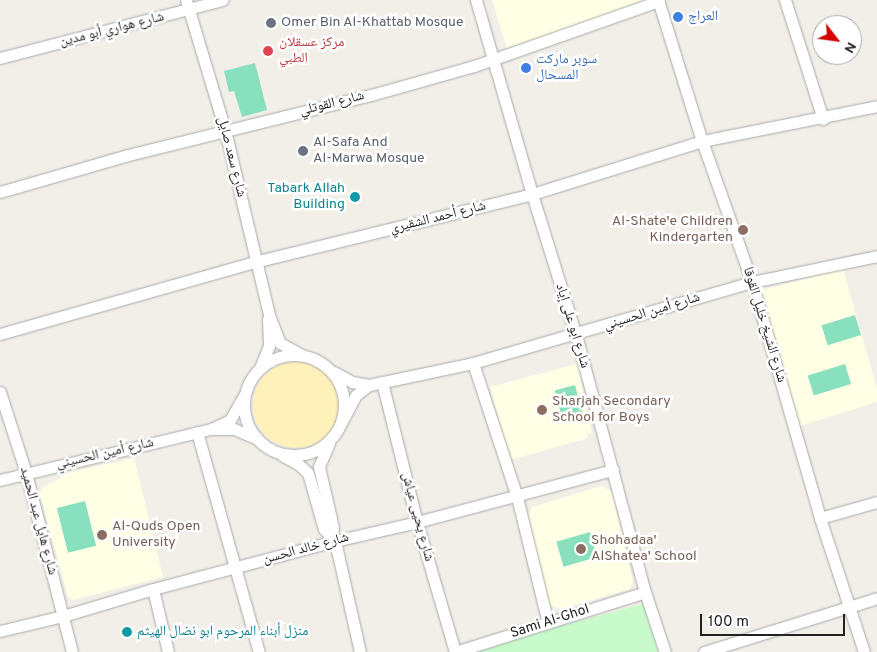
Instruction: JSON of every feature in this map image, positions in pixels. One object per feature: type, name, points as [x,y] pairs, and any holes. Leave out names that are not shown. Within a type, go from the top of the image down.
[{"type":"street","name":"شارع هواري أبو مدين","points":[[0,58],[187,5],[223,0]]},
{"type":"street","name":"شارع ابو على إياد","points":[[476,0],[532,194],[576,335],[645,592],[665,652]]},
{"type":"street","name":"شارع القوتلي","points":[[0,192],[128,155],[371,95],[494,60],[659,0]]},
{"type":"street","name":"شارع الشيخ خليل القوقا","points":[[659,0],[702,141],[752,282],[820,518],[864,652]]},
{"type":"street","points":[[785,0],[823,119]]},
{"type":"street","name":"شارع سعد صايل","points":[[187,5],[225,130],[270,315],[280,343],[303,356]]},
{"type":"street","name":"شارع أحمد الشقيري","points":[[0,334],[258,261],[532,194],[702,141],[823,119],[877,106]]},
{"type":"street","name":"شارع أمين الحسيني","points":[[324,366],[347,380],[369,385],[473,363],[576,335],[752,282],[877,256]]},
{"type":"street","name":"شارع سعد صايل","points":[[257,373],[270,346],[267,322],[270,315]]},
{"type":"street","points":[[333,539],[324,529],[308,473],[298,464],[259,440],[251,430],[246,415],[245,402],[248,389],[257,373],[266,364],[279,358],[303,356],[324,366],[336,378],[342,390],[344,406],[340,424]]},
{"type":"street","points":[[473,363],[517,497],[548,622]]},
{"type":"street","name":"شارع يحيى عياش","points":[[382,382],[417,522],[455,652]]},
{"type":"street","points":[[360,652],[333,539],[333,527],[319,467],[356,395],[369,385]]},
{"type":"street","name":"شارع أمين الحسيني","points":[[211,429],[230,420],[248,389]]},
{"type":"street","name":"شارع هايل عبد الحميد","points":[[0,392],[26,473],[72,652]]},
{"type":"street","name":"شارع أمين الحسيني","points":[[0,480],[211,429],[234,429],[259,440]]},
{"type":"street","points":[[197,432],[259,652]]},
{"type":"street","points":[[275,451],[291,455],[307,453],[325,444],[334,435]]},
{"type":"street","name":"شارع خالد الحسن","points":[[0,631],[62,616],[333,539],[417,522],[613,470]]},
{"type":"street","points":[[820,518],[877,502]]},
{"type":"street","points":[[154,589],[168,652]]},
{"type":"street","name":"Sami Al-Ghol","points":[[455,652],[645,592]]},
{"type":"street","points":[[704,652],[877,598]]},
{"type":"shaded area","points":[[492,0],[646,0],[583,24],[507,48]]},
{"type":"shaded area","points":[[843,269],[877,389],[877,402],[800,426],[758,291]]},
{"type":"shaded area","name":"Sharjah Secondary School for Boys","points":[[577,364],[592,433],[587,435],[588,438],[510,460],[490,387]]},
{"type":"shaded area","name":"Al-Quds Open University","points":[[134,458],[163,577],[73,600],[68,597],[40,493],[41,489],[70,472]]},
{"type":"shaded area","name":"Shohadaa' AlShatea' School","points":[[602,486],[612,492],[633,581],[630,589],[561,609],[550,606],[528,516],[532,507]]},
{"type":"sand","points":[[296,362],[320,369],[332,381],[339,405],[332,429],[320,441],[296,448],[272,441],[260,429],[253,405],[260,381],[272,369]]},
{"type":"green space","points":[[255,63],[267,110],[242,117],[234,91],[229,92],[224,71]]},
{"type":"green space","points":[[855,315],[861,335],[828,345],[822,325]]},
{"type":"green space","points":[[845,364],[851,384],[814,395],[808,375]]},
{"type":"green space","points":[[575,385],[582,412],[562,417],[555,390]]},
{"type":"green space","points":[[85,501],[96,546],[68,553],[57,508]]},
{"type":"green space","points":[[590,532],[597,557],[564,567],[556,542]]},
{"type":"green space","points":[[643,604],[658,652],[463,652]]},
{"type":"place","name":"العراج","points":[[678,17]]},
{"type":"place","name":"Omer Bin Al-Khattab Mosque","points":[[271,23]]},
{"type":"place","name":"مركز عسقلان الطبي","points":[[268,51]]},
{"type":"place","name":"سوبر ماركت المسحال","points":[[526,68]]},
{"type":"place","name":"Al-Safa And Al-Marwa Mosque","points":[[303,151]]},
{"type":"place","name":"Tabark Allah Building","points":[[355,197]]},
{"type":"place","name":"Al-Shate'e Children Kindergarten","points":[[743,230]]},
{"type":"place","name":"Sharjah Secondary School for Boys","points":[[542,410]]},
{"type":"place","name":"Al-Quds Open University","points":[[102,535]]},
{"type":"place","name":"Shohadaa' AlShatea' School","points":[[581,549]]},
{"type":"place","name":"منزل أبناء المرحوم ابو نضال الهيثم","points":[[127,632]]}]
